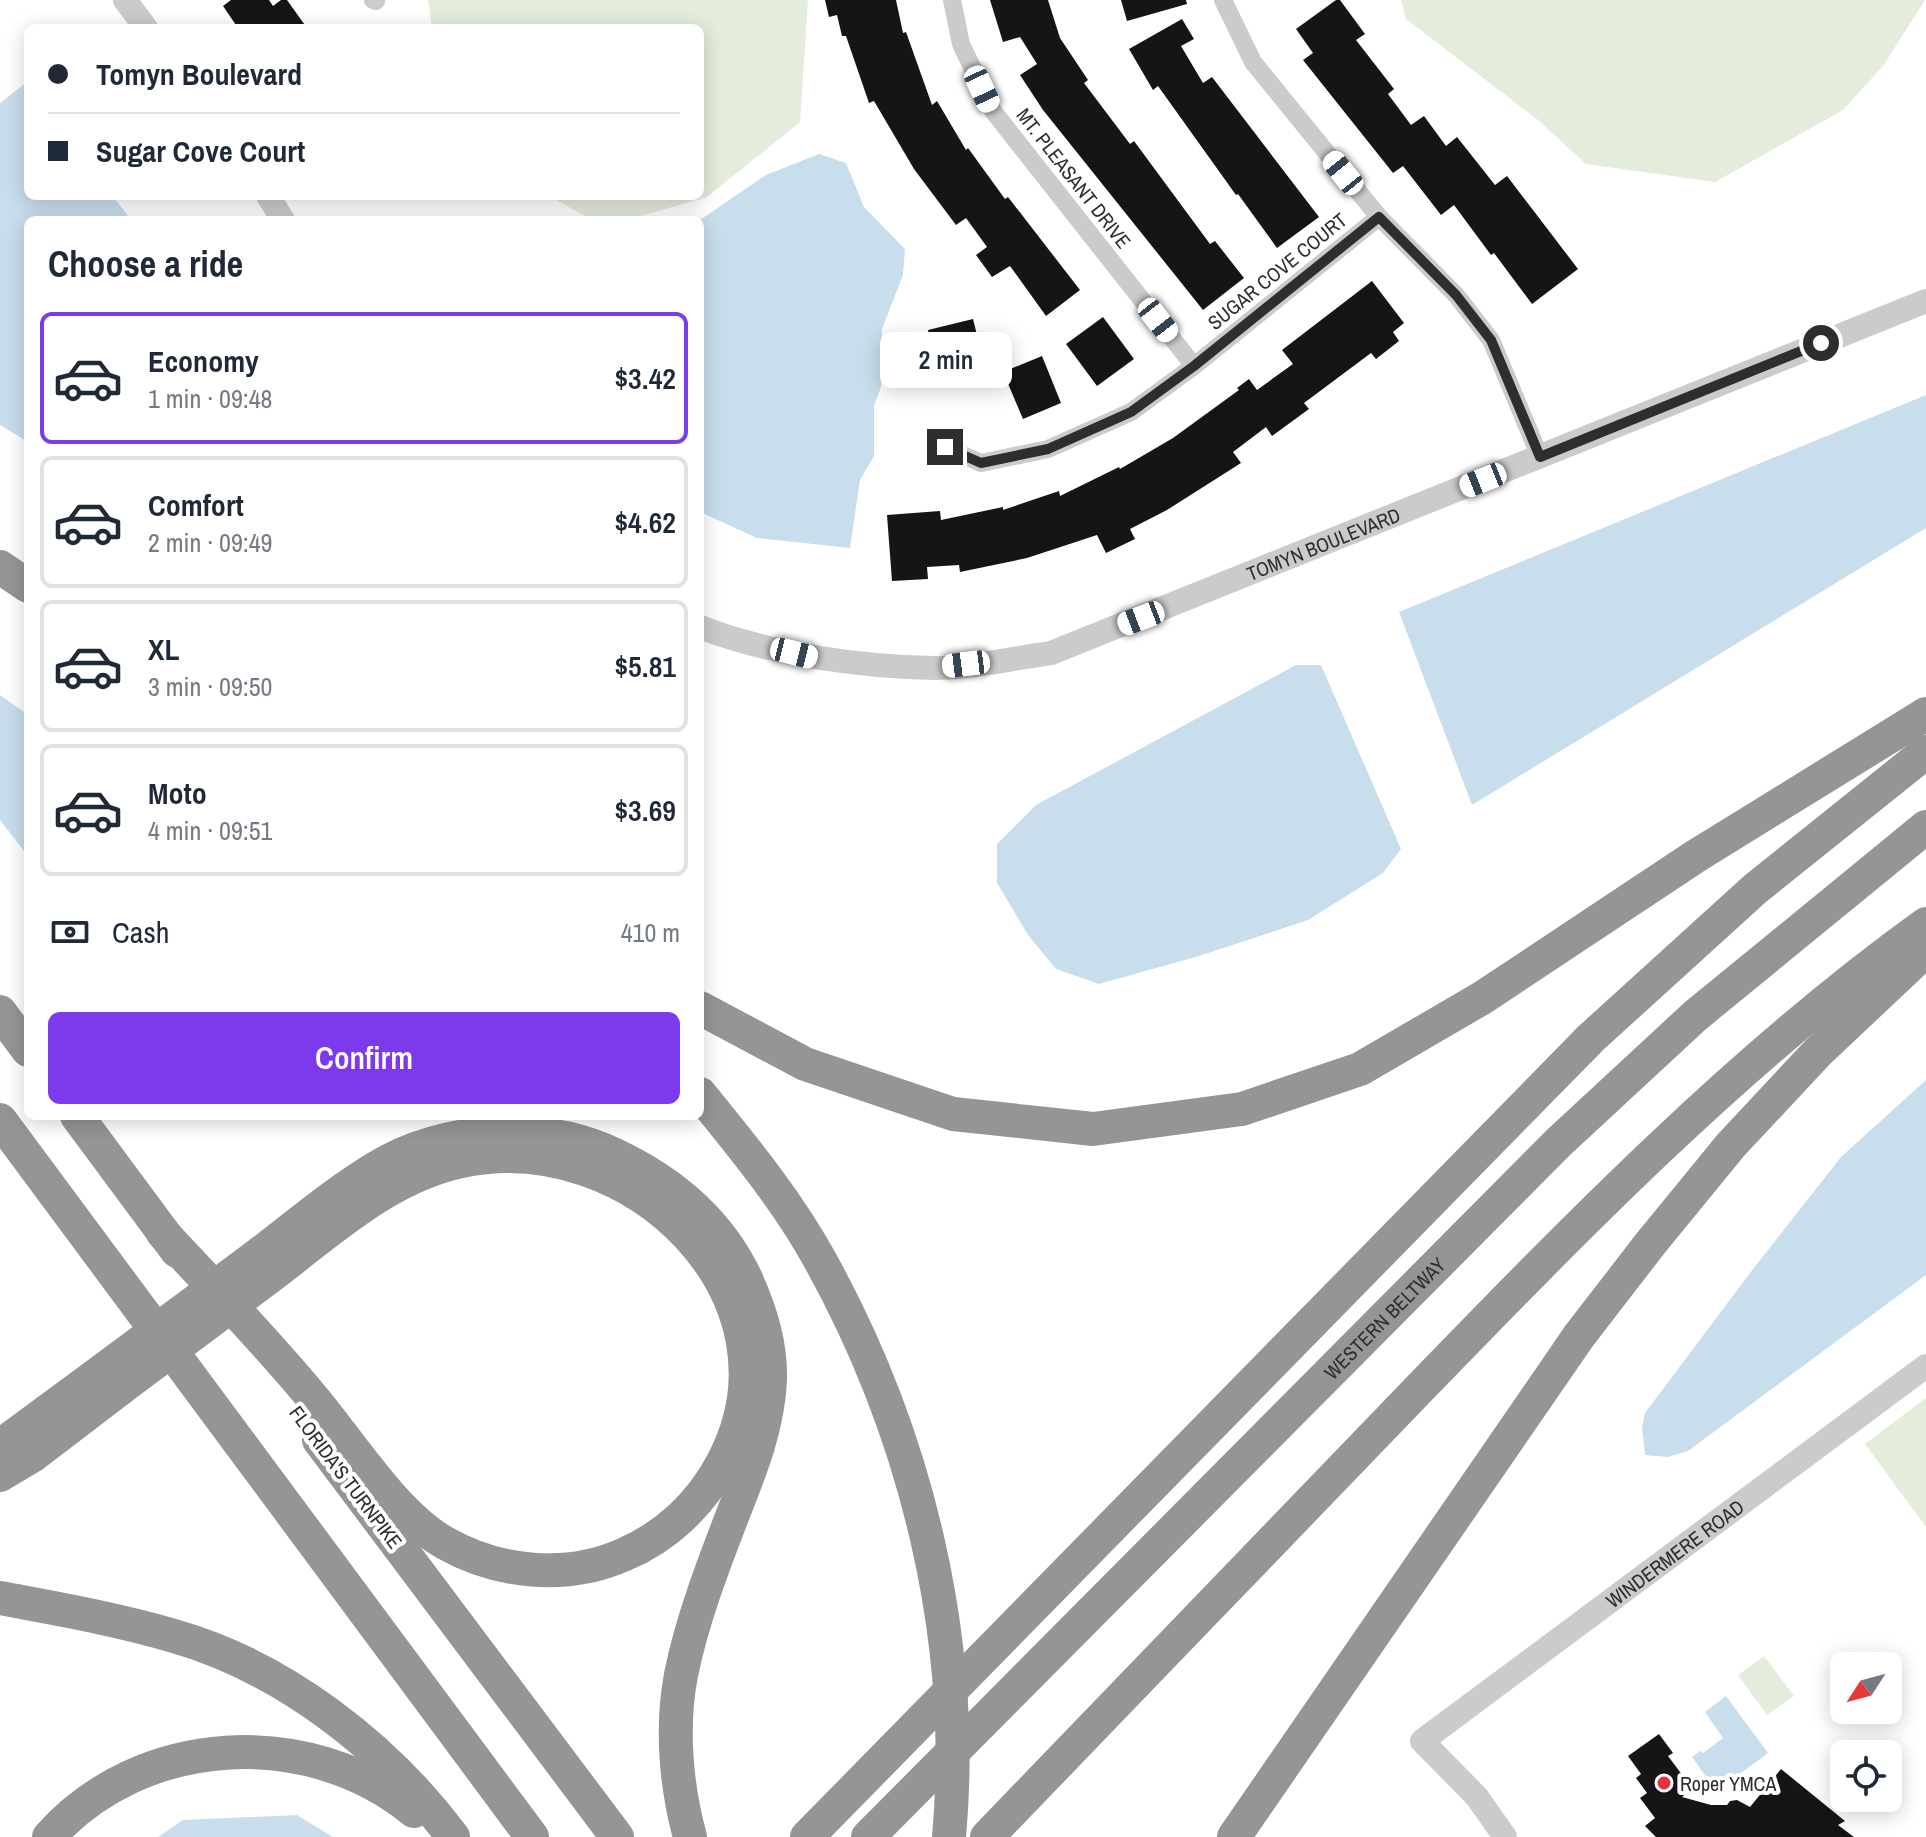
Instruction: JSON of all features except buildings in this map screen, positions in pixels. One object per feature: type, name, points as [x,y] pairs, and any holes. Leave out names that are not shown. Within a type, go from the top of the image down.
[{"type":"highway","points":[[0,567],[24,583]]},
{"type":"highway","points":[[704,1010],[805,1064],[953,1114],[1093,1129],[1242,1109],[1360,1069],[1482,998],[1696,856],[1926,714]]},
{"type":"highway","points":[[807,1837],[1591,1038],[1755,889],[1926,752]]},
{"type":"highway","name":"WESTERN BELTWAY","points":[[868,1837],[1559,1142],[1695,1016],[1926,827]]},
{"type":"highway","points":[[987,1837],[1596,1209],[1737,1079],[1872,963],[1926,924]]},
{"type":"highway","points":[[1234,1837],[1579,1336],[1650,1244],[1731,1145],[1818,1052],[1926,950]]},
{"type":"highway","points":[[0,1012],[24,1045]]},
{"type":"highway","points":[[704,1099],[766,1176],[819,1258],[864,1347],[904,1451],[932,1559],[948,1669],[953,1796],[949,1837]]},
{"type":"highway","points":[[0,1120],[532,1837]]},
{"type":"highway","name":"FLORIDA'S TURNPIKE","points":[[80,1120],[617,1837]]},
{"type":"highway","points":[[0,1446],[114,1378],[261,1268],[378,1167],[412,1151],[457,1138],[517,1132],[564,1138],[603,1149],[636,1165],[687,1199],[716,1229],[740,1265],[766,1334],[770,1379],[755,1458],[707,1584],[681,1676],[676,1742],[682,1806],[690,1837]]},
{"type":"highway","points":[[163,1233],[310,1395],[407,1515],[442,1541],[479,1560],[528,1570],[569,1569],[608,1562],[645,1546],[686,1513],[711,1485],[731,1447],[743,1402],[743,1354],[736,1316],[719,1277],[696,1243],[670,1216],[631,1188],[589,1170],[559,1162],[512,1157],[463,1161],[389,1188],[261,1268]]},
{"type":"highway","points":[[0,1475],[32,1456],[114,1378]]},
{"type":"highway","points":[[1263,1837],[1325,1722],[1408,1588]]},
{"type":"highway","points":[[0,1598],[77,1612],[175,1636],[256,1671],[314,1704],[385,1759],[430,1806],[453,1837]]},
{"type":"highway","points":[[49,1837],[87,1802],[136,1773],[218,1752],[259,1751],[299,1757],[378,1786],[403,1802],[440,1837]]},
{"type":"street","points":[[125,0],[143,24]]},
{"type":"street","name":"MT. PLEASANT DRIVE","points":[[952,0],[961,44],[993,111],[1194,366]]},
{"type":"street","points":[[1223,0],[1253,62],[1379,217],[1456,295],[1491,340],[1540,457]]},
{"type":"street","name":"SUGAR COVE COURT","points":[[945,447],[981,463],[1048,449],[1131,412],[1194,366],[1379,217]]},
{"type":"street","name":"TOMYN BOULEVARD","points":[[704,629],[820,659],[937,668],[1051,653],[1926,301]]},
{"type":"street","name":"WINDERMERE ROAD","points":[[1505,1837],[1477,1797],[1422,1741],[1926,1366]]},
{"type":"green space","points":[[428,0],[808,0],[800,122],[704,198],[704,24],[431,24]]},
{"type":"green space","points":[[1401,0],[1925,0],[1883,66],[1843,110],[1715,182],[1586,164],[1538,120],[1406,19]]},
{"type":"green space","points":[[556,200],[697,200],[641,216],[585,216]]},
{"type":"green space","points":[[1926,1398],[1926,1527],[1865,1444]]},
{"type":"green space","points":[[1764,1656],[1794,1696],[1767,1715],[1738,1675]]},
{"type":"water","points":[[24,84],[24,200],[116,200],[128,216],[24,216],[24,440],[0,425],[0,103]]},
{"type":"water","points":[[819,154],[846,163],[864,207],[905,249],[903,275],[882,329],[881,387],[874,406],[874,456],[860,480],[850,548],[757,538],[704,514],[704,217],[766,175]]},
{"type":"water","points":[[1926,395],[1926,528],[1472,805],[1399,612]]},
{"type":"water","points":[[1296,665],[1321,665],[1401,849],[1383,873],[1308,920],[1199,956],[1099,984],[1056,969],[1028,935],[997,883],[997,844],[1036,805]]},
{"type":"water","points":[[0,695],[24,712],[24,851],[0,820]]},
{"type":"water","points":[[1926,1080],[1926,1275],[1688,1451],[1668,1457],[1645,1455],[1642,1427],[1645,1413],[1841,1157]]},
{"type":"water","points":[[1726,1696],[1768,1753],[1725,1785],[1727,1789],[1719,1795],[1692,1757],[1723,1738],[1705,1712]]},
{"type":"water","points":[[297,1815],[333,1837],[158,1837],[183,1820]]},
{"type":"place","name":"Roper YMCA","points":[[1664,1783]]},
{"type":"route","points":[[945,447],[981,463],[1048,449],[1131,412],[1194,366],[1379,217],[1456,295],[1491,340],[1540,457],[1821,343]]}]
